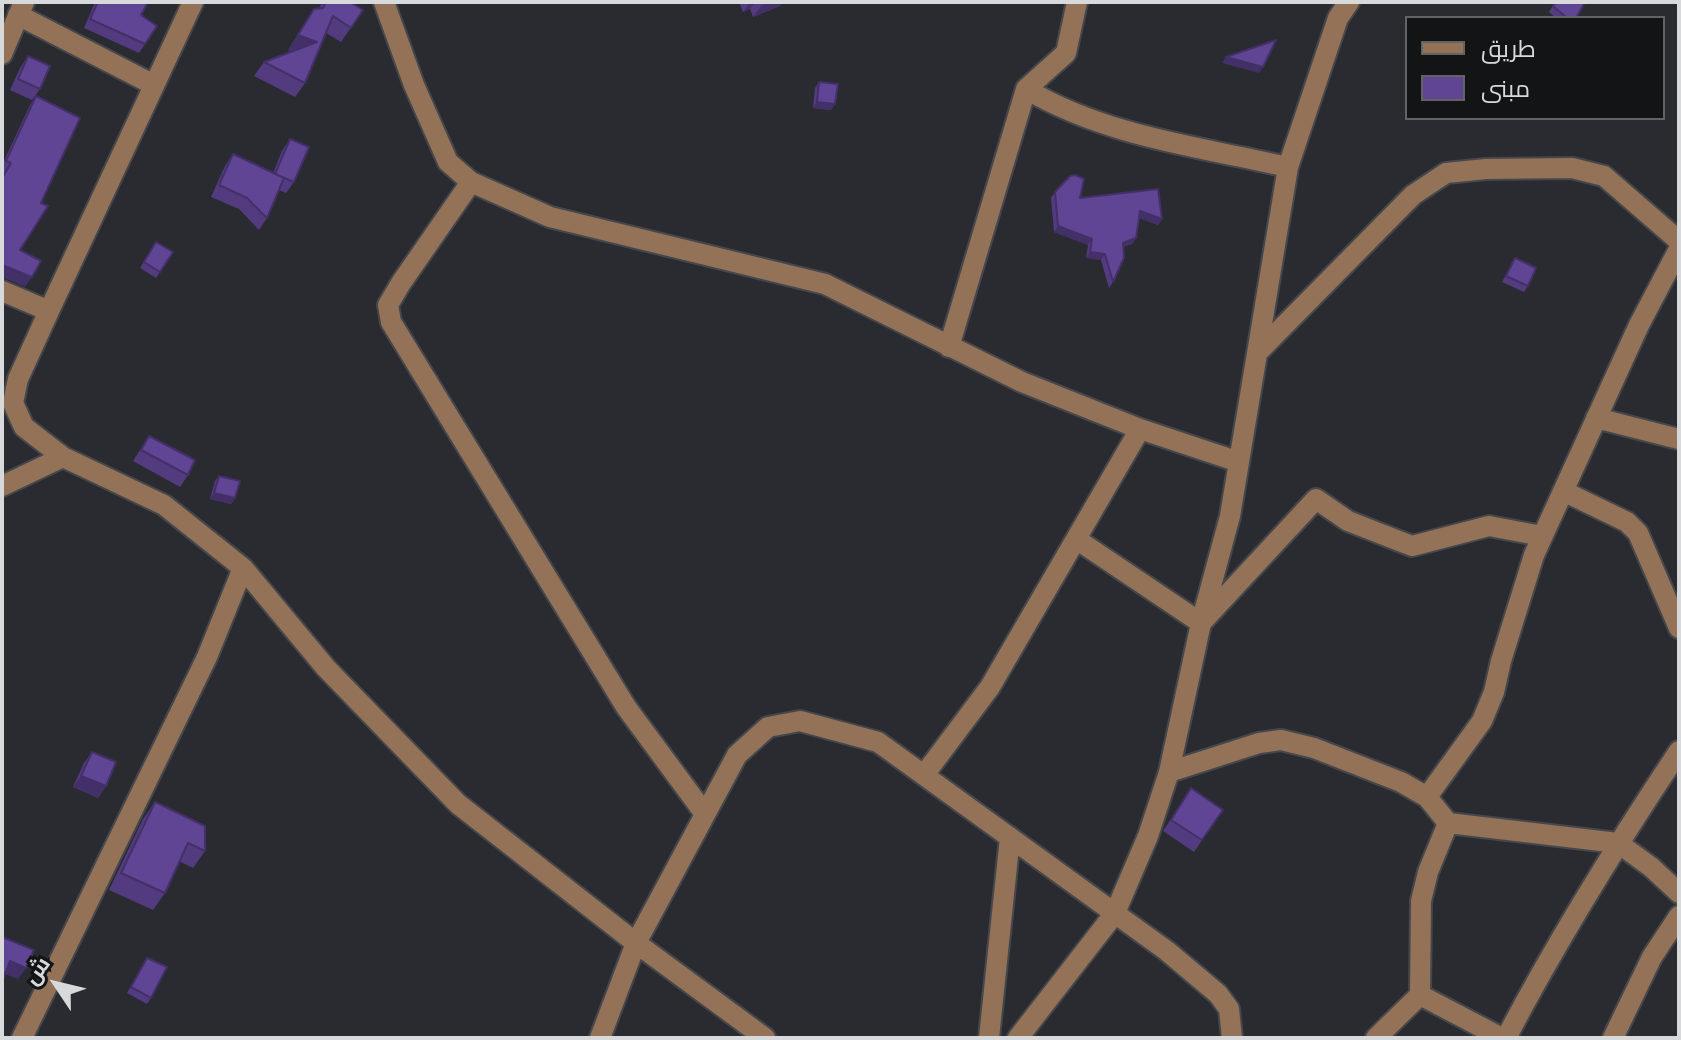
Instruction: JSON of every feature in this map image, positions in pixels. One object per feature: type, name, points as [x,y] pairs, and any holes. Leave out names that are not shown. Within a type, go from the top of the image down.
[{"type":"street","points":[[193,2],[18,379],[13,403],[24,427],[63,457],[164,505],[243,568],[326,668],[458,804],[636,943],[765,1038]]},
{"type":"street","points":[[384,2],[414,85],[448,162],[471,182],[550,217],[825,284],[1022,382],[1140,429],[1239,462]]},
{"type":"street","points":[[949,347],[1026,89],[1066,53],[1077,2]]},
{"type":"street","points":[[1018,1038],[1115,913],[1148,836],[1169,772],[1201,623],[1230,516],[1288,167],[1343,10],[1367,2]]},
{"type":"street","points":[[2,54],[21,8],[154,85]]},
{"type":"street","points":[[1026,89],[1057,107],[1103,125],[1288,167]]},
{"type":"street","points":[[1260,350],[1413,195],[1446,173],[1486,169],[1572,168],[1604,176],[1679,241]]},
{"type":"street","points":[[471,182],[388,305],[391,322],[626,707],[705,814]]},
{"type":"street","points":[[1427,797],[1482,721],[1494,692],[1534,555],[1639,325],[1679,249]]},
{"type":"street","points":[[2,291],[49,311]]},
{"type":"street","points":[[1596,418],[1679,439]]},
{"type":"street","points":[[924,775],[990,687],[1140,429]]},
{"type":"street","points":[[2,486],[63,457]]},
{"type":"street","points":[[1563,491],[1627,522],[1638,533],[1679,628]]},
{"type":"street","points":[[1201,623],[1316,499],[1348,521],[1412,546],[1489,526],[1542,536]]},
{"type":"street","points":[[1076,539],[1201,623]]},
{"type":"street","points":[[22,1038],[207,657],[243,568]]},
{"type":"street","points":[[600,1038],[636,943],[737,755],[768,727],[800,721],[878,742],[1167,951],[1218,994],[1229,1009],[1232,1038]]},
{"type":"street","points":[[1169,772],[1259,743],[1281,740],[1314,748],[1386,776],[1427,797],[1448,823],[1618,843],[1679,893]]},
{"type":"street","points":[[1420,995],[1504,1038],[1618,843],[1679,751]]},
{"type":"street","points":[[1376,1038],[1420,995],[1421,901],[1428,872],[1448,823]]},
{"type":"street","points":[[989,1038],[1010,837]]},
{"type":"street","points":[[1613,1038],[1652,957],[1679,916]]},
{"type":"building","points":[[98,2],[148,2],[141,15],[157,26],[145,44],[90,19]]},
{"type":"building","points":[[326,2],[350,2],[363,10],[351,28],[333,16],[305,83],[264,62],[317,42],[298,35],[314,9],[323,8]]},
{"type":"building","points":[[1556,2],[1585,2],[1577,16],[1565,16],[1553,6]]},
{"type":"building","points":[[1276,40],[1263,67],[1226,57]]},
{"type":"building","points":[[28,56],[50,66],[40,89],[18,79]]},
{"type":"building","points":[[819,82],[838,84],[835,104],[817,102]]},
{"type":"building","points":[[36,96],[80,118],[41,203],[48,206],[20,250],[41,261],[32,277],[2,265],[2,178],[11,163],[6,161]]},
{"type":"building","points":[[290,139],[309,147],[294,182],[275,174]]},
{"type":"building","points":[[233,154],[284,178],[267,218],[247,198],[219,185]]},
{"type":"building","points":[[1070,176],[1084,179],[1080,198],[1158,189],[1162,219],[1140,211],[1136,238],[1123,243],[1124,258],[1113,282],[1105,254],[1090,252],[1092,239],[1058,226],[1055,192]]},
{"type":"building","points":[[156,242],[173,252],[160,272],[144,262]]},
{"type":"building","points":[[1515,258],[1536,268],[1528,286],[1506,276]]},
{"type":"building","points":[[149,436],[195,460],[188,475],[141,450]]},
{"type":"building","points":[[219,476],[240,481],[235,498],[214,493]]},
{"type":"building","points":[[92,752],[116,762],[106,786],[81,776]]},
{"type":"building","points":[[1191,788],[1223,810],[1202,840],[1171,820]]},
{"type":"building","points":[[155,802],[205,826],[205,851],[188,843],[165,893],[121,873]]},
{"type":"building","points":[[2,937],[34,950],[26,968],[10,961],[2,982]]},
{"type":"building","points":[[147,958],[167,967],[151,998],[131,987]]}]
